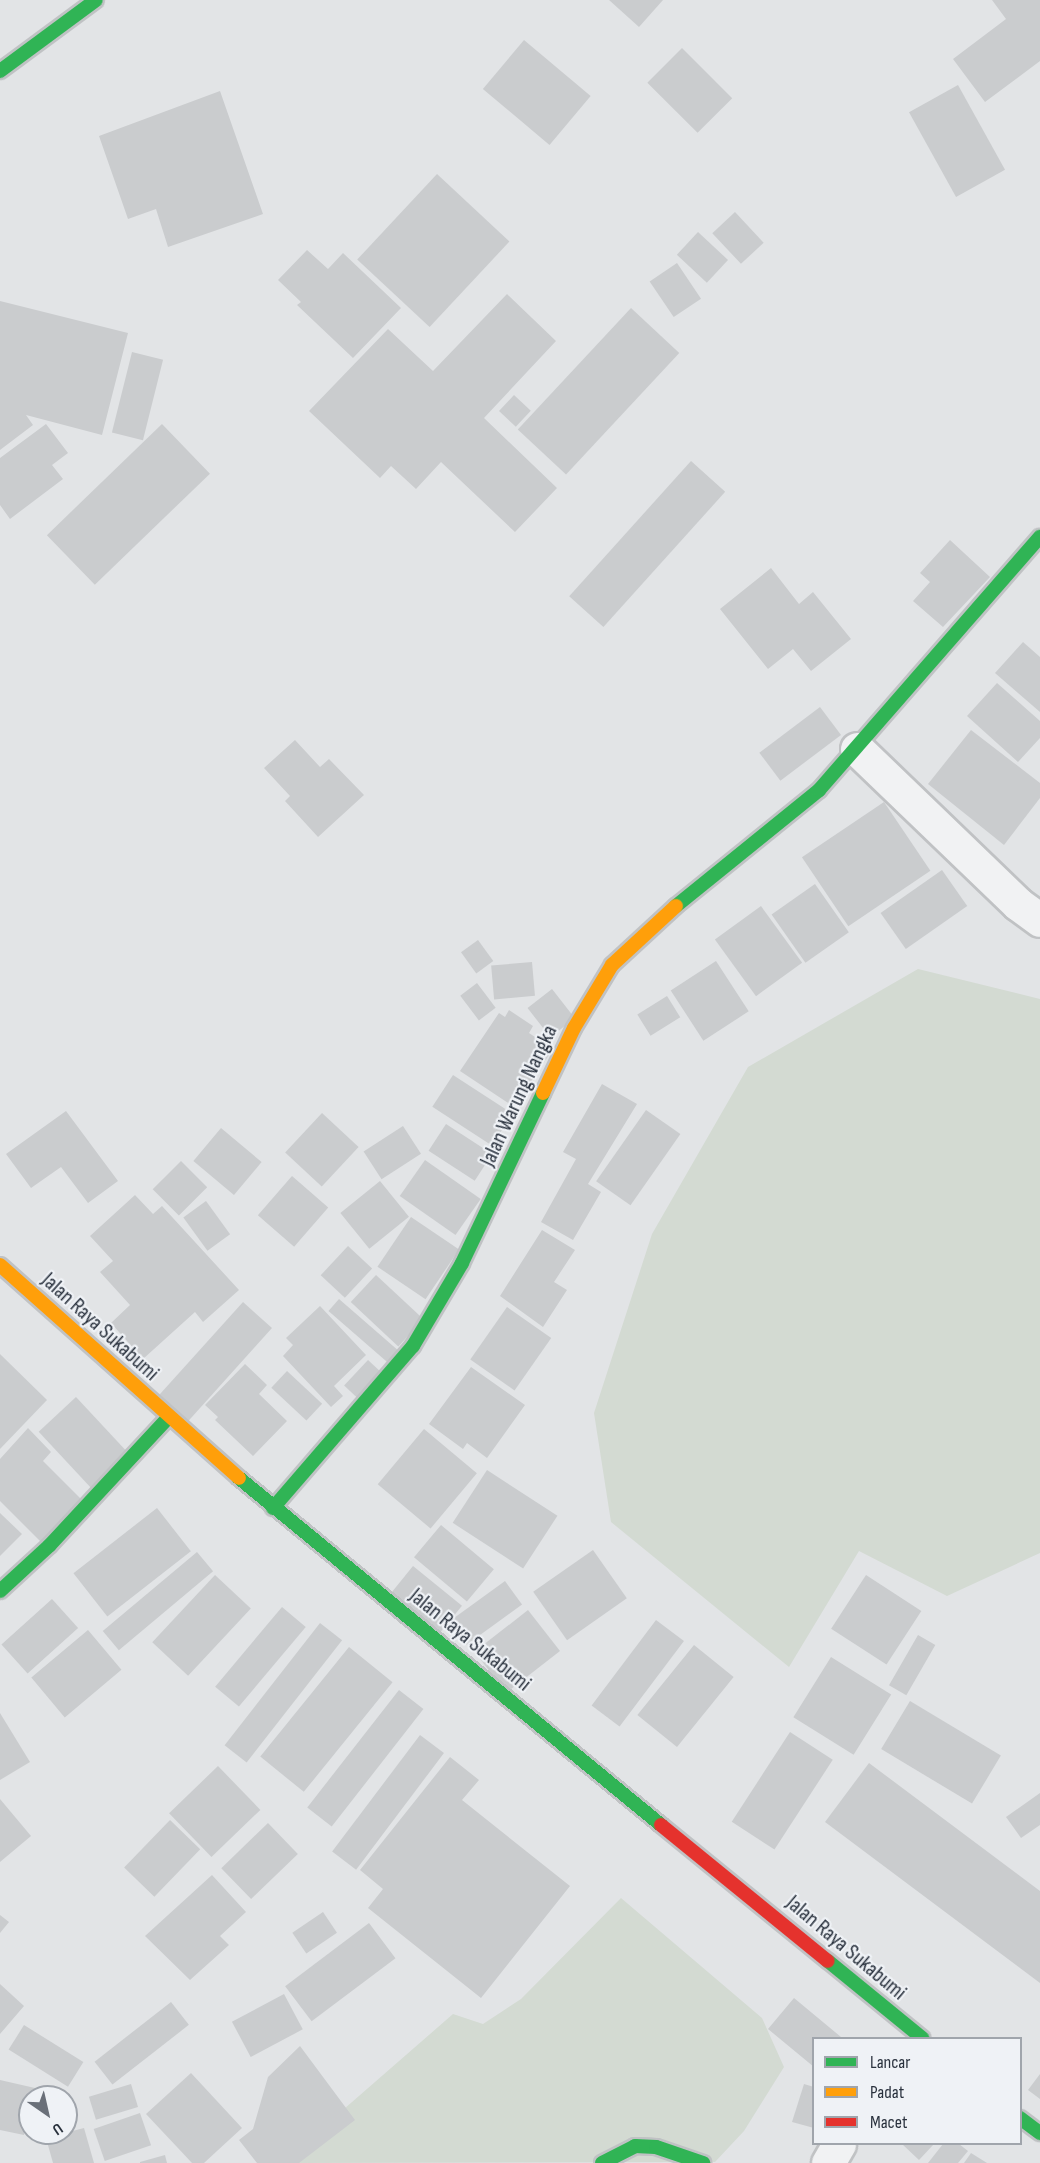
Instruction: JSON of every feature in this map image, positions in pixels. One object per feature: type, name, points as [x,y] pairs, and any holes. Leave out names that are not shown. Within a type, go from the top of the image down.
[{"type":"main road","points":[[0,71],[96,0]]},
{"type":"main road","name":"Jalan Warung Nangka","points":[[273,1508],[413,1346],[462,1263],[574,1028],[612,965],[664,915],[796,811],[857,749],[1040,537]]},
{"type":"main road","name":"Jalan Raya Sukabumi","points":[[0,1265],[273,1508],[921,2037]]},
{"type":"main road","points":[[0,1591],[49,1546],[169,1417]]},
{"type":"main road","points":[[1022,2120],[1040,2133]]},
{"type":"main road","points":[[602,2163],[635,2146],[656,2147],[703,2163]]},
{"type":"street","points":[[857,749],[1018,904],[1040,920]]},
{"type":"street","points":[[828,2163],[838,2145]]},
{"type":"shaded area","points":[[918,969],[1040,999],[1040,1553],[947,1596],[859,1551],[789,1667],[611,1522],[594,1413],[652,1234],[748,1067]]},
{"type":"shaded area","points":[[621,1898],[762,2018],[784,2067],[744,2131],[715,2162],[291,2163],[305,2143],[453,2014],[483,2024],[521,1999]]},
{"type":"building","points":[[609,0],[663,0],[639,27]]},
{"type":"building","points":[[992,0],[1040,0],[1040,61],[985,102],[953,59],[1006,19]]},
{"type":"building","points":[[524,40],[591,96],[550,145],[483,89]]},
{"type":"building","points":[[682,48],[732,98],[698,133],[647,83]]},
{"type":"building","points":[[958,85],[1005,170],[956,197],[909,112]]},
{"type":"building","points":[[220,91],[263,214],[168,247],[156,209],[128,219],[99,136]]},
{"type":"building","points":[[437,174],[509,242],[430,327],[357,260]]},
{"type":"building","points":[[735,212],[764,243],[741,264],[712,233]]},
{"type":"building","points":[[698,232],[728,260],[707,283],[677,255]]},
{"type":"building","points":[[307,250],[328,269],[343,253],[401,308],[353,358],[297,305],[301,302],[278,280]]},
{"type":"building","points":[[677,263],[701,299],[674,317],[650,281]]},
{"type":"building","points":[[507,294],[556,341],[484,418],[557,488],[515,532],[441,462],[416,489],[391,466],[380,478],[309,411],[388,329],[433,371]]},
{"type":"building","points":[[0,301],[128,333],[102,435],[26,415],[33,425],[0,450]]},
{"type":"building","points":[[631,308],[679,353],[566,474],[518,429]]},
{"type":"building","points":[[132,352],[163,360],[143,440],[112,433]]},
{"type":"building","points":[[514,395],[531,411],[516,427],[499,411]]},
{"type":"building","points":[[46,424],[68,453],[52,465],[63,479],[10,519],[0,505],[0,458]]},
{"type":"building","points":[[162,424],[210,474],[95,585],[47,535]]},
{"type":"building","points":[[691,461],[725,492],[603,627],[569,596]]},
{"type":"building","points":[[950,540],[990,577],[943,627],[913,601],[930,582],[920,573]]},
{"type":"building","points":[[771,568],[799,604],[813,592],[851,639],[811,671],[793,649],[768,669],[720,609]]},
{"type":"building","points":[[1023,642],[1040,657],[1040,712],[995,673]]},
{"type":"building","points":[[997,683],[1040,721],[1040,738],[1018,762],[967,716]]},
{"type":"building","points":[[820,707],[841,735],[780,781],[759,753]]},
{"type":"building","points":[[971,730],[1040,783],[1040,798],[1004,845],[928,784]]},
{"type":"building","points":[[295,740],[320,767],[329,759],[364,795],[318,837],[285,801],[290,796],[264,768]]},
{"type":"building","points":[[884,802],[930,871],[848,926],[802,857]]},
{"type":"building","points":[[942,870],[967,906],[906,949],[881,913]]},
{"type":"building","points":[[815,884],[849,932],[805,963],[772,914]]},
{"type":"building","points":[[761,906],[802,963],[756,996],[715,940]]},
{"type":"building","points":[[478,940],[493,961],[476,973],[461,952]]},
{"type":"building","points":[[716,961],[749,1011],[703,1041],[671,990]]},
{"type":"building","points":[[532,962],[535,996],[494,999],[491,966]]},
{"type":"building","points":[[477,983],[496,1008],[479,1020],[460,996]]},
{"type":"building","points":[[552,989],[575,1018],[550,1037],[528,1008]]},
{"type":"building","points":[[667,996],[680,1017],[651,1036],[637,1015]]},
{"type":"building","points":[[509,1010],[533,1026],[529,1033],[553,1049],[514,1107],[460,1071],[499,1013],[505,1017]]},
{"type":"building","points":[[453,1075],[513,1114],[492,1146],[432,1107]]},
{"type":"building","points":[[602,1084],[637,1104],[588,1184],[601,1192],[573,1240],[541,1222],[576,1159],[563,1152]]},
{"type":"building","points":[[646,1110],[680,1134],[631,1205],[596,1181]]},
{"type":"building","points":[[66,1111],[118,1181],[88,1203],[61,1167],[31,1188],[6,1154]]},
{"type":"building","points":[[322,1113],[359,1147],[322,1187],[285,1152]]},
{"type":"building","points":[[446,1124],[492,1154],[475,1181],[429,1151]]},
{"type":"building","points":[[403,1126],[421,1154],[382,1179],[364,1152]]},
{"type":"building","points":[[221,1128],[262,1162],[234,1195],[193,1161]]},
{"type":"building","points":[[425,1160],[481,1199],[455,1235],[400,1196]]},
{"type":"building","points":[[181,1161],[207,1187],[179,1215],[153,1189]]},
{"type":"building","points":[[292,1176],[328,1207],[294,1247],[258,1215]]},
{"type":"building","points":[[380,1181],[409,1217],[369,1249],[340,1213]]},
{"type":"building","points":[[135,1195],[153,1214],[162,1206],[239,1290],[203,1322],[195,1312],[143,1359],[111,1323],[130,1305],[100,1272],[113,1261],[90,1236]]},
{"type":"building","points":[[206,1201],[230,1234],[207,1251],[183,1217]]},
{"type":"building","points":[[411,1217],[459,1249],[426,1299],[377,1267]]},
{"type":"building","points":[[542,1230],[575,1250],[554,1282],[567,1290],[543,1327],[500,1296]]},
{"type":"building","points":[[348,1246],[372,1269],[345,1298],[321,1275]]},
{"type":"building","points":[[376,1275],[424,1319],[398,1346],[351,1302]]},
{"type":"building","points":[[339,1299],[399,1351],[389,1364],[329,1311]]},
{"type":"building","points":[[243,1302],[272,1328],[186,1423],[157,1397]]},
{"type":"building","points":[[320,1306],[366,1355],[334,1386],[343,1396],[331,1407],[283,1356],[293,1345],[286,1338]]},
{"type":"building","points":[[507,1307],[551,1338],[515,1390],[470,1359]]},
{"type":"building","points":[[0,1354],[47,1400],[0,1449]]},
{"type":"building","points":[[368,1360],[382,1373],[358,1399],[344,1386]]},
{"type":"building","points":[[245,1364],[267,1385],[259,1394],[287,1421],[253,1456],[215,1420],[218,1417],[205,1405]]},
{"type":"building","points":[[471,1367],[525,1405],[487,1458],[467,1443],[463,1449],[429,1424]]},
{"type":"building","points":[[287,1371],[322,1404],[306,1421],[271,1388]]},
{"type":"building","points":[[76,1397],[133,1458],[95,1492],[39,1432]]},
{"type":"building","points":[[28,1428],[51,1452],[43,1461],[85,1503],[44,1545],[0,1501],[0,1459]]},
{"type":"building","points":[[424,1429],[477,1473],[431,1529],[378,1484]]},
{"type":"building","points":[[487,1470],[557,1516],[523,1569],[453,1523]]},
{"type":"building","points":[[157,1508],[191,1551],[107,1617],[73,1573]]},
{"type":"building","points":[[0,1513],[22,1534],[0,1556]]},
{"type":"building","points":[[441,1525],[494,1569],[467,1602],[414,1557]]},
{"type":"building","points":[[593,1550],[627,1598],[567,1640],[533,1592]]},
{"type":"building","points":[[197,1552],[213,1571],[119,1650],[103,1631]]},
{"type":"building","points":[[413,1566],[462,1606],[439,1634],[390,1594]]},
{"type":"building","points":[[215,1575],[251,1608],[188,1676],[152,1642]]},
{"type":"building","points":[[866,1575],[921,1611],[886,1665],[831,1629]]},
{"type":"building","points":[[505,1581],[522,1604],[466,1645],[449,1622]]},
{"type":"building","points":[[52,1599],[78,1628],[28,1673],[1,1645]]},
{"type":"building","points":[[282,1607],[306,1627],[239,1707],[215,1687]]},
{"type":"building","points":[[528,1610],[560,1651],[506,1693],[474,1652]]},
{"type":"building","points":[[656,1620],[684,1641],[620,1727],[592,1705]]},
{"type":"building","points":[[320,1623],[342,1640],[247,1762],[225,1745]]},
{"type":"building","points":[[88,1630],[121,1670],[65,1717],[31,1678]]},
{"type":"building","points":[[918,1635],[935,1645],[906,1695],[889,1685]]},
{"type":"building","points":[[694,1645],[734,1677],[677,1747],[637,1715]]},
{"type":"building","points":[[349,1647],[393,1682],[304,1792],[260,1757]]},
{"type":"building","points":[[831,1657],[891,1695],[854,1755],[793,1717]]},
{"type":"building","points":[[399,1690],[423,1709],[332,1826],[307,1807]]},
{"type":"building","points":[[910,1701],[1001,1756],[972,1804],[881,1749]]},
{"type":"building","points":[[0,1713],[30,1762],[0,1780]]},
{"type":"building","points":[[790,1732],[833,1760],[774,1850],[732,1822]]},
{"type":"building","points":[[420,1735],[444,1753],[356,1870],[332,1852]]},
{"type":"building","points":[[450,1757],[479,1780],[462,1800],[570,1886],[481,1998],[368,1908],[383,1889],[360,1870]]},
{"type":"building","points":[[869,1763],[1040,1891],[1040,1983],[825,1822]]},
{"type":"building","points":[[218,1766],[260,1810],[211,1857],[169,1813]]},
{"type":"building","points":[[1040,1793],[1040,1825],[1021,1838],[1006,1817]]},
{"type":"building","points":[[0,1799],[31,1836],[0,1862]]},
{"type":"building","points":[[170,1820],[200,1849],[154,1897],[124,1867]]},
{"type":"building","points":[[268,1823],[298,1854],[251,1899],[221,1868]]},
{"type":"building","points":[[212,1875],[246,1912],[220,1936],[229,1945],[190,1980],[145,1936]]},
{"type":"building","points":[[323,1912],[337,1933],[306,1953],[292,1933]]},
{"type":"building","points":[[0,1915],[9,1922],[0,1933]]},
{"type":"building","points":[[369,1923],[395,1958],[312,2021],[285,1986]]},
{"type":"building","points":[[0,1984],[24,2006],[0,2034]]},
{"type":"building","points":[[284,1994],[303,2029],[251,2057],[232,2022]]},
{"type":"building","points":[[794,1998],[841,2037],[812,2037],[812,2065],[768,2029]]},
{"type":"building","points":[[171,2002],[189,2025],[112,2085],[95,2062]]},
{"type":"building","points":[[24,2025],[83,2062],[69,2085],[65,2085],[9,2050]]},
{"type":"building","points":[[300,2046],[355,2120],[299,2163],[257,2163],[239,2140],[253,2129],[268,2077]]},
{"type":"building","points":[[191,2073],[242,2128],[204,2163],[192,2163],[146,2114]]},
{"type":"building","points":[[1040,2074],[1040,2099],[1028,2090]]},
{"type":"building","points":[[0,2080],[22,2085],[18,2085],[18,2134],[0,2130]]},
{"type":"building","points":[[131,2084],[138,2107],[96,2120],[89,2097]]},
{"type":"building","points":[[804,2084],[812,2086],[812,2127],[792,2122]]},
{"type":"building","points":[[140,2113],[151,2145],[105,2161],[94,2129]]},
{"type":"building","points":[[84,2128],[94,2163],[53,2163],[48,2145],[78,2145],[78,2130]]},
{"type":"building","points":[[903,2145],[933,2145],[919,2160]]},
{"type":"building","points":[[942,2145],[960,2145],[968,2151],[958,2163],[928,2163]]},
{"type":"building","points":[[971,2153],[987,2163],[964,2163]]},
{"type":"building","points":[[165,2155],[167,2163],[140,2163],[140,2162]]},
{"type":"traffic: fast","points":[[0,71],[96,0]]},
{"type":"traffic: fast","points":[[676,906],[819,790],[1040,537]]},
{"type":"traffic: fast","points":[[273,1508],[413,1346],[462,1263],[543,1093]]},
{"type":"traffic: fast","points":[[0,1591],[49,1546],[169,1417]]},
{"type":"traffic: fast","points":[[239,1478],[661,1825]]},
{"type":"traffic: fast","points":[[828,1961],[921,2037]]},
{"type":"traffic: fast","points":[[1022,2120],[1040,2133]]},
{"type":"traffic: fast","points":[[602,2163],[635,2146],[656,2147],[703,2163]]},
{"type":"traffic: slow","points":[[543,1093],[574,1028],[612,965],[676,906]]},
{"type":"traffic: slow","points":[[0,1265],[239,1478]]},
{"type":"traffic: jam","points":[[661,1825],[828,1961]]}]
